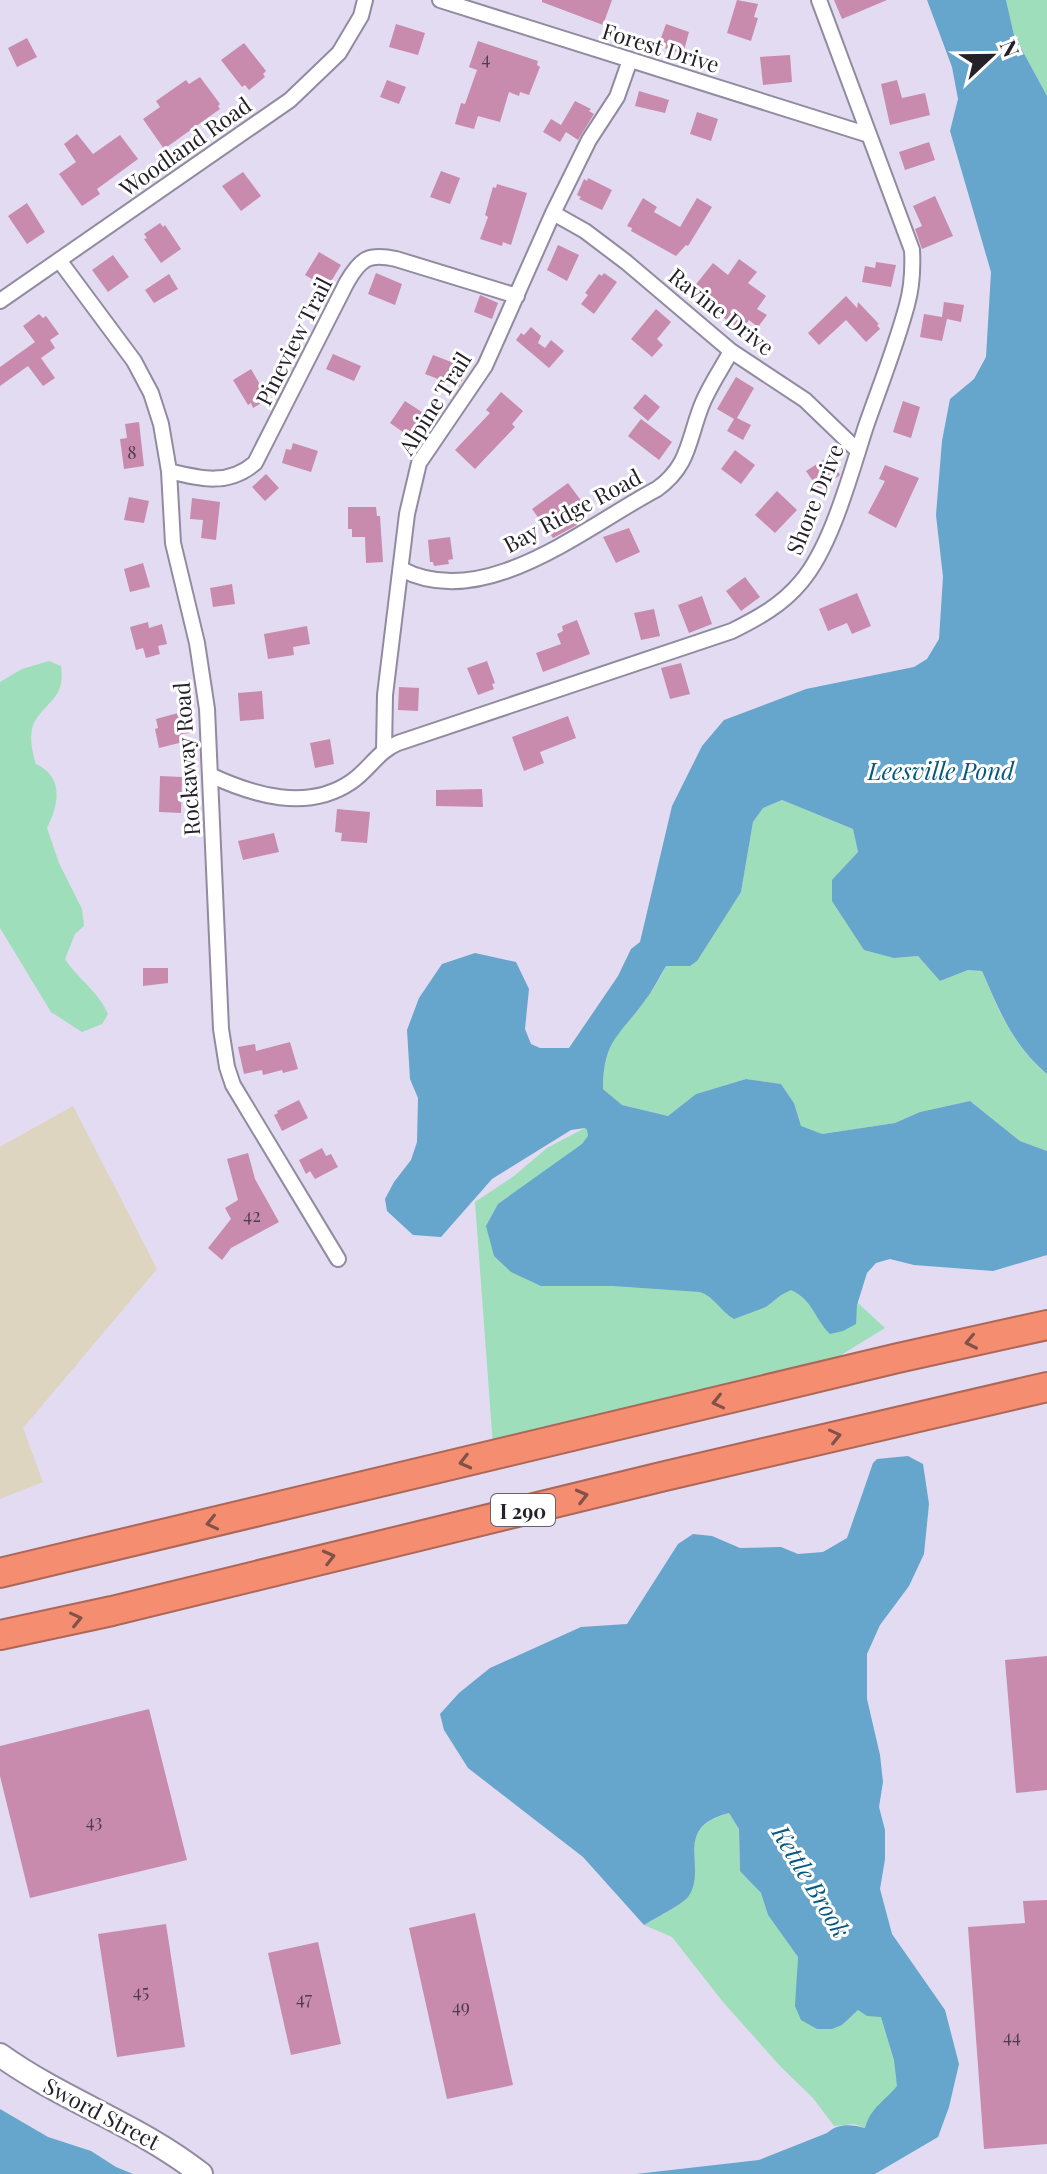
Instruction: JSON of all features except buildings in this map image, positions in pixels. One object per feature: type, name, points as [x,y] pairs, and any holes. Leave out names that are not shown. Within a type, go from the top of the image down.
[{"type":"highway","points":[[0,1573],[1047,1325]]},
{"type":"highway","name":"I 290","points":[[0,1635],[112,1611],[665,1476],[1047,1387]]},
{"type":"street","name":"Woodland Road","points":[[0,301],[310,84],[352,35],[365,0]]},
{"type":"street","name":"Forest Drive","points":[[440,0],[869,135]]},
{"type":"street","name":"Shore Drive","points":[[210,775],[264,796],[298,798],[341,788],[361,774],[384,751],[412,738],[732,631],[761,617],[803,580],[826,541],[858,451],[908,303],[913,267],[912,250],[819,0]]},
{"type":"street","name":"Alpine Trail","points":[[384,751],[385,695],[410,496],[419,463],[485,366],[553,213],[589,140],[617,97],[630,60]]},
{"type":"street","name":"Ravine Drive","points":[[553,213],[585,231],[626,262],[731,351],[805,400],[858,451]]},
{"type":"street","name":"Pineview Trail","points":[[169,471],[215,480],[238,475],[255,463],[347,282],[360,264],[369,258],[378,255],[396,259],[517,296]]},
{"type":"street","name":"Rockaway Road","points":[[59,260],[134,361],[161,424],[169,471],[173,543],[203,676],[221,1029],[227,1067],[242,1100],[338,1259]]},
{"type":"street","name":"Bay Ridge Road","points":[[401,569],[418,578],[436,582],[500,573],[533,560],[657,489],[669,481],[684,461],[702,405],[731,351]]},
{"type":"street","name":"Sword Street","points":[[0,2055],[27,2073],[150,2138],[201,2174]]},
{"type":"shaded area","points":[[73,1106],[157,1269],[23,1428],[43,1482],[0,1499],[0,1147]]},
{"type":"green space","points":[[1006,0],[1047,0],[1047,96],[1014,35]]},
{"type":"green space","points":[[49,661],[61,666],[61,685],[35,721],[31,742],[36,764],[45,769],[55,784],[56,801],[47,828],[59,863],[82,909],[84,926],[75,934],[65,959],[108,1014],[102,1024],[82,1032],[51,1012],[0,928],[0,682],[22,669]]},
{"type":"green space","points":[[782,800],[853,829],[858,852],[833,880],[894,958],[918,956],[940,981],[968,970],[982,971],[1016,1039],[1047,1074],[1047,1151],[1020,1141],[970,1101],[920,1112],[895,1123],[822,1134],[801,1127],[794,1103],[781,1084],[746,1079],[696,1094],[668,1116],[622,1105],[603,1089],[606,1058],[614,1039],[649,995],[666,966],[690,966],[741,892],[753,822],[763,808]]},
{"type":"green space","points":[[598,1121],[821,1269],[885,1328],[833,1360],[493,1446],[475,1202],[514,1176],[547,1148]]},
{"type":"green space","points":[[729,1813],[739,1829],[740,1871],[761,1893],[768,1915],[798,1957],[796,2006],[842,2025],[858,2010],[887,2013],[908,2098],[865,2128],[854,2124],[834,2126],[813,2098],[723,2002],[672,1937],[644,1925],[687,1897],[693,1886],[695,1839],[700,1829],[711,1820]]},
{"type":"water","name":"Leesville Pond","points":[[927,0],[1006,0],[1014,35],[1047,96],[1047,1074],[1016,1039],[982,971],[968,970],[940,981],[918,956],[894,958],[864,950],[832,901],[832,880],[858,852],[853,829],[782,800],[763,808],[753,822],[741,892],[697,961],[690,966],[666,966],[649,995],[615,1039],[606,1059],[603,1089],[622,1105],[668,1116],[696,1094],[746,1079],[781,1084],[794,1103],[801,1126],[822,1134],[895,1123],[920,1112],[970,1101],[1020,1141],[1047,1151],[1047,1255],[993,1271],[914,1265],[890,1259],[876,1263],[867,1273],[857,1305],[856,1324],[830,1334],[809,1304],[791,1290],[766,1307],[734,1319],[700,1292],[613,1286],[541,1286],[511,1272],[494,1256],[486,1226],[498,1204],[582,1144],[588,1136],[587,1130],[571,1130],[492,1179],[441,1237],[413,1235],[387,1211],[385,1199],[411,1160],[417,1142],[418,1098],[410,1079],[407,1030],[419,998],[442,964],[475,953],[516,962],[529,989],[525,1029],[531,1044],[540,1048],[569,1048],[618,976],[631,949],[640,942],[672,806],[702,746],[724,720],[806,689],[914,667],[927,659],[939,639],[943,577],[936,515],[942,441],[950,399],[974,379],[986,357],[991,272],[950,131],[958,99],[952,67]]},
{"type":"water","name":"Kettle Brook","points":[[908,1456],[923,1464],[929,1504],[924,1554],[909,1586],[880,1625],[867,1654],[867,1699],[883,1782],[879,1807],[885,1830],[885,1859],[880,1889],[892,1934],[945,2010],[959,2064],[938,2137],[875,2174],[636,2174],[759,2160],[840,2126],[865,2128],[874,2110],[897,2086],[894,2060],[881,2017],[867,2016],[858,2010],[842,2025],[832,2029],[817,2029],[801,2020],[795,2006],[798,1957],[768,1915],[761,1893],[740,1871],[739,1829],[729,1813],[701,1828],[694,1850],[693,1886],[688,1897],[644,1925],[583,1857],[468,1768],[444,1730],[440,1714],[459,1693],[490,1668],[581,1627],[627,1624],[678,1544],[693,1534],[712,1536],[740,1548],[781,1547],[798,1554],[823,1552],[847,1538],[873,1463],[877,1459]]},
{"type":"water","points":[[0,2109],[48,2137],[91,2151],[133,2174],[0,2174]]}]
